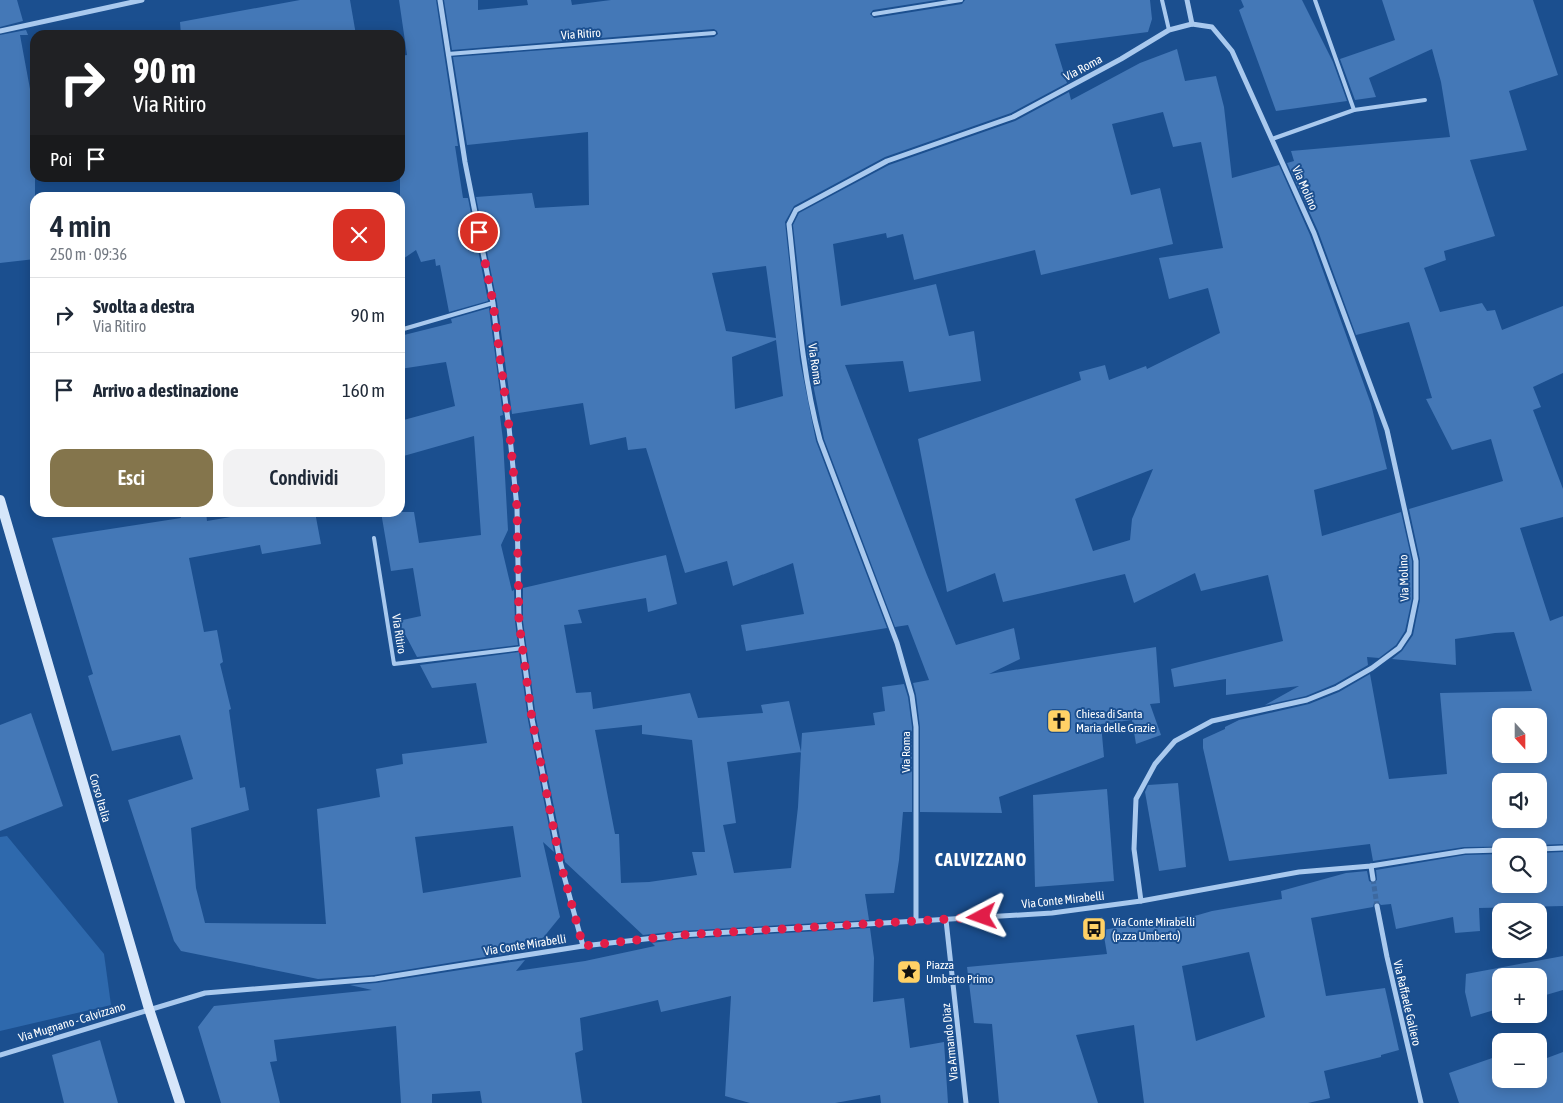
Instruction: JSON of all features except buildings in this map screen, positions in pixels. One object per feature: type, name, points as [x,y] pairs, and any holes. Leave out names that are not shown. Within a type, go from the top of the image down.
[{"type":"street","points":[[0,31],[142,0]]},
{"type":"street","points":[[440,0],[466,162],[493,302],[509,427],[516,499],[519,622],[532,719],[560,861],[583,946]]},
{"type":"street","points":[[1187,0],[1192,24]]},
{"type":"street","name":"Via Roma","points":[[916,921],[916,727],[912,696],[897,644],[820,440],[812,411],[804,361],[789,224],[796,210],[887,160],[1013,117],[1121,59],[1169,30],[1192,24]]},
{"type":"street","name":"Via Molino","points":[[1141,901],[1134,849],[1136,799],[1155,764],[1175,741],[1212,721],[1307,700],[1337,688],[1372,668],[1400,648],[1409,633],[1416,599],[1416,561],[1387,430],[1314,233],[1232,51],[1212,27],[1192,24]]},
{"type":"street","name":"Corso Italia","points":[[0,500],[149,1009],[180,1103]]},
{"type":"street","points":[[1547,849],[1563,848]]},
{"type":"street","name":"Via Conte Mirabelli","points":[[149,1009],[205,992],[375,979],[583,946],[681,935],[1052,913],[1141,901],[1299,872],[1371,866],[1465,851],[1492,850]]},
{"type":"street","points":[[1371,866],[1373,879]]},
{"type":"street","name":"Via Raffaele Galiero","points":[[1377,906],[1421,1103]]},
{"type":"street","name":"Via Armando Diaz","points":[[946,920],[966,1103]]},
{"type":"street","name":"Via Mugnano - Calvizzano","points":[[0,1055],[149,1009]]},
{"type":"lane","points":[[874,14],[961,0]]},
{"type":"lane","points":[[1162,0],[1169,30]]},
{"type":"lane","points":[[1315,0],[1354,110]]},
{"type":"lane","name":"Via Ritiro","points":[[448,54],[714,34]]},
{"type":"lane","points":[[1272,139],[1354,110],[1425,100]]},
{"type":"lane","points":[[405,328],[493,302]]},
{"type":"lane","name":"Via Ritiro","points":[[374,538],[394,664],[523,648]]},
{"type":"shaded area","points":[[7,836],[104,954],[111,1005],[0,1031],[0,837]]},
{"type":"tunnel","points":[[1373,879],[1377,906]]},
{"type":"place","name":"Chiesa di Santa Maria delle Grazie","points":[[1059,721]]},
{"type":"place","name":"Via Conte Mirabelli (p.zza Umberto)","points":[[1094,929]]},
{"type":"place","name":"Piazza Umberto Primo","points":[[909,972]]},
{"type":"district","name":"CALVIZZANO","points":[[981,859]]},
{"type":"route","points":[[479,232],[493,302],[509,427],[517,508],[519,622],[532,719],[560,861],[583,946],[681,935],[982,917]]}]
